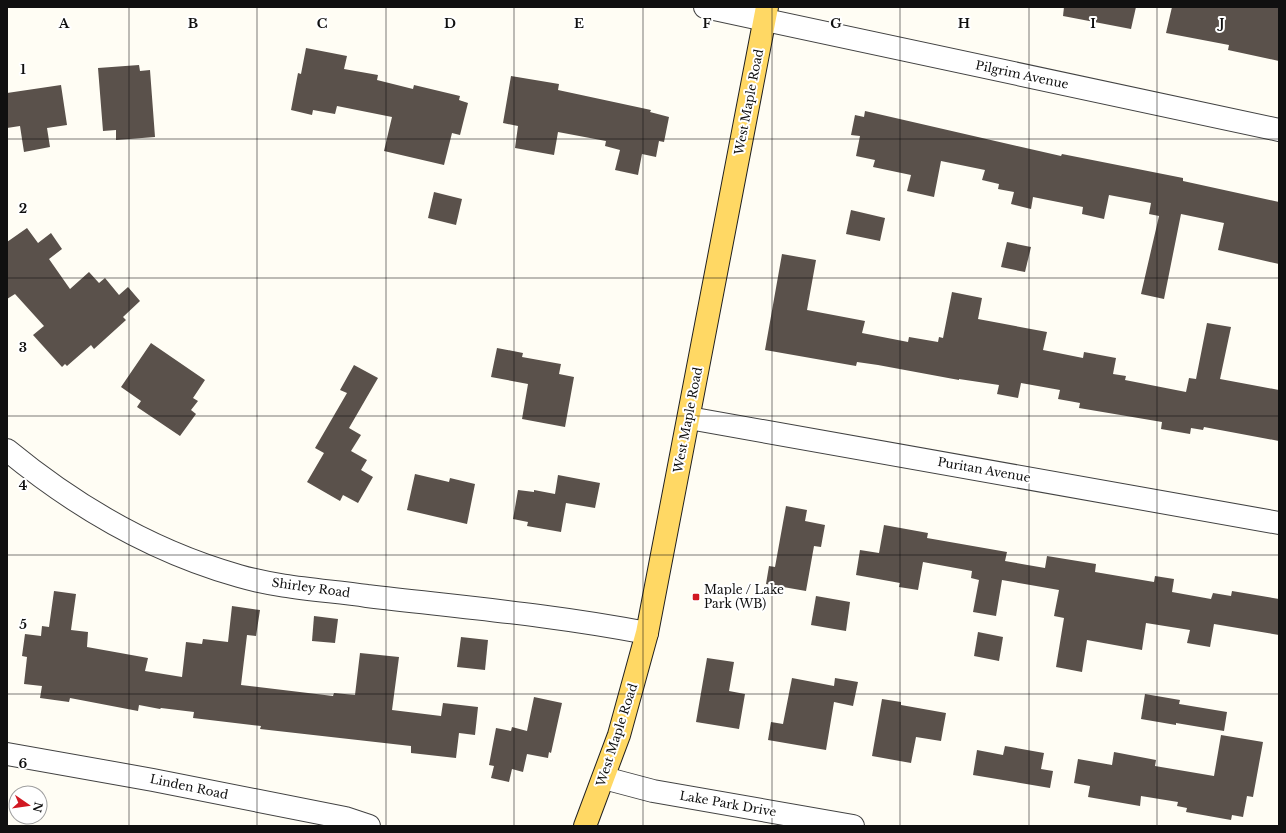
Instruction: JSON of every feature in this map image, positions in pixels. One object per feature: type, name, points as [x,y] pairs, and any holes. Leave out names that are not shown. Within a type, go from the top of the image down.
[{"type":"main road","name":"West Maple Road","points":[[585,826],[604,778],[630,699],[647,633],[766,13]]},
{"type":"street","name":"Pilgrim Avenue","points":[[706,7],[766,13],[809,30],[1279,130]]},
{"type":"street","name":"Puritan Avenue","points":[[689,418],[1279,523]]},
{"type":"street","name":"Shirley Road","points":[[7,450],[43,479],[91,510],[134,535],[198,563],[241,577],[335,592],[602,624],[647,633]]},
{"type":"street","name":"Linden Road","points":[[7,754],[153,780],[345,818],[369,826]]},
{"type":"street","name":"Lake Park Drive","points":[[604,778],[654,791],[853,826]]},
{"type":"building","points":[[1064,7],[1136,7],[1131,29],[1063,16]]},
{"type":"building","points":[[1172,7],[1279,7],[1279,61],[1228,50],[1229,45],[1166,33]]},
{"type":"building","points":[[306,48],[347,56],[344,69],[378,75],[377,80],[413,89],[414,85],[460,96],[459,100],[468,103],[460,135],[452,133],[444,165],[384,151],[392,117],[337,106],[335,114],[313,110],[312,115],[291,110],[298,73],[301,74]]},
{"type":"building","points":[[139,65],[140,71],[150,70],[155,137],[116,140],[116,130],[103,131],[98,68]]},
{"type":"building","points":[[511,76],[559,84],[558,90],[651,110],[650,112],[669,117],[664,142],[659,141],[656,157],[642,154],[638,175],[615,170],[620,150],[605,146],[606,141],[558,132],[554,155],[515,148],[518,126],[503,123]]},
{"type":"building","points":[[61,85],[67,125],[47,128],[50,147],[24,152],[20,126],[7,128],[7,93]]},
{"type":"building","points":[[865,111],[1061,156],[1062,154],[1183,178],[1183,181],[1279,202],[1279,264],[1218,250],[1224,223],[1181,214],[1164,299],[1141,294],[1159,216],[1149,214],[1151,203],[1109,195],[1104,219],[1082,214],[1083,207],[1033,197],[1031,209],[1011,204],[1014,192],[998,189],[999,184],[982,180],[985,170],[941,161],[934,197],[907,191],[911,175],[873,167],[875,160],[856,156],[860,136],[851,135],[855,115],[864,117]]},
{"type":"building","points":[[434,192],[462,199],[456,225],[428,218]]},
{"type":"building","points":[[851,210],[885,218],[880,241],[846,234]]},
{"type":"building","points":[[27,228],[38,243],[51,233],[62,249],[49,259],[70,289],[89,272],[99,283],[105,278],[119,295],[128,287],[140,301],[123,317],[126,320],[94,349],[91,345],[67,366],[65,364],[62,367],[33,335],[44,326],[15,294],[7,299],[7,242]]},
{"type":"building","points":[[1007,242],[1031,247],[1025,272],[1001,267]]},
{"type":"building","points":[[782,254],[816,260],[807,310],[865,321],[862,333],[908,342],[909,337],[938,342],[939,337],[943,338],[952,292],[982,298],[978,319],[1047,332],[1043,350],[1083,358],[1084,352],[1116,358],[1113,374],[1126,376],[1125,380],[1186,392],[1189,378],[1196,379],[1207,323],[1231,327],[1220,379],[1279,390],[1279,441],[1204,427],[1203,430],[1191,428],[1190,434],[1161,429],[1162,422],[1079,408],[1080,403],[1058,399],[1060,390],[1021,383],[1018,398],[997,394],[999,385],[959,380],[857,362],[856,366],[765,350]]},
{"type":"building","points":[[151,343],[205,380],[193,398],[198,401],[191,410],[196,414],[180,436],[137,407],[141,401],[121,387]]},
{"type":"building","points":[[497,348],[523,353],[522,357],[561,364],[559,374],[574,377],[565,427],[522,419],[528,384],[491,377]]},
{"type":"building","points":[[354,365],[378,378],[349,428],[361,435],[351,451],[367,460],[361,470],[373,477],[358,503],[343,495],[340,501],[307,482],[324,453],[315,448],[347,393],[340,390]]},
{"type":"building","points":[[415,474],[449,482],[450,478],[475,484],[467,524],[407,510]]},
{"type":"building","points":[[558,475],[600,483],[595,508],[566,503],[561,532],[527,526],[528,522],[513,519],[518,490],[534,492],[534,490],[555,494]]},
{"type":"building","points":[[786,506],[807,510],[805,521],[825,525],[821,547],[814,546],[806,591],[766,584],[769,566],[775,567]]},
{"type":"building","points":[[884,525],[928,533],[927,538],[1007,552],[1005,561],[1045,568],[1047,556],[1096,564],[1095,572],[1154,582],[1155,576],[1174,579],[1172,592],[1211,599],[1213,593],[1231,596],[1232,591],[1279,599],[1279,635],[1214,624],[1210,647],[1187,643],[1190,630],[1146,623],[1142,650],[1087,640],[1082,672],[1056,667],[1064,618],[1054,616],[1059,590],[1002,580],[996,616],[973,612],[979,580],[971,578],[972,571],[923,562],[918,590],[899,587],[900,583],[856,575],[860,550],[879,553]]},
{"type":"building","points":[[54,591],[76,594],[71,630],[88,632],[87,647],[148,658],[145,671],[182,677],[186,642],[202,644],[203,639],[228,642],[232,606],[260,610],[256,636],[247,635],[241,685],[333,696],[334,693],[355,695],[360,653],[399,657],[392,710],[441,716],[443,703],[478,707],[475,735],[459,733],[456,758],[411,753],[411,746],[260,729],[261,726],[193,718],[194,712],[160,709],[139,705],[138,711],[70,698],[69,702],[40,698],[42,686],[24,684],[27,657],[22,656],[25,634],[41,636],[42,626],[49,627]]},
{"type":"building","points":[[816,596],[850,602],[846,631],[811,625]]},
{"type":"building","points":[[314,616],[338,619],[335,643],[312,641]]},
{"type":"building","points":[[978,632],[1003,637],[999,661],[974,656]]},
{"type":"building","points":[[461,637],[488,640],[485,670],[457,667]]},
{"type":"building","points":[[707,658],[734,662],[729,691],[745,694],[739,729],[696,722]]},
{"type":"building","points":[[792,678],[834,686],[835,678],[858,682],[853,706],[834,702],[826,750],[768,740],[771,722],[783,724]]},
{"type":"building","points":[[1145,694],[1180,700],[1179,704],[1227,712],[1224,731],[1141,719]]},
{"type":"building","points":[[534,697],[562,703],[551,753],[549,752],[548,758],[527,754],[523,772],[512,769],[509,782],[491,778],[494,766],[489,765],[496,728],[511,731],[512,727],[527,731]]},
{"type":"building","points":[[882,699],[901,702],[901,705],[946,713],[941,741],[916,737],[911,763],[872,756]]},
{"type":"building","points":[[1221,735],[1263,742],[1253,797],[1247,796],[1243,817],[1232,815],[1231,820],[1186,812],[1187,808],[1177,806],[1178,802],[1141,796],[1140,806],[1088,797],[1090,786],[1074,783],[1078,759],[1112,765],[1114,752],[1156,760],[1155,766],[1214,776]]},
{"type":"building","points":[[1005,746],[1044,753],[1041,769],[1053,771],[1050,788],[973,775],[977,750],[1003,755]]},
{"type":"place","name":"Maple / Lake Park (WB)","points":[[696,597]]}]
